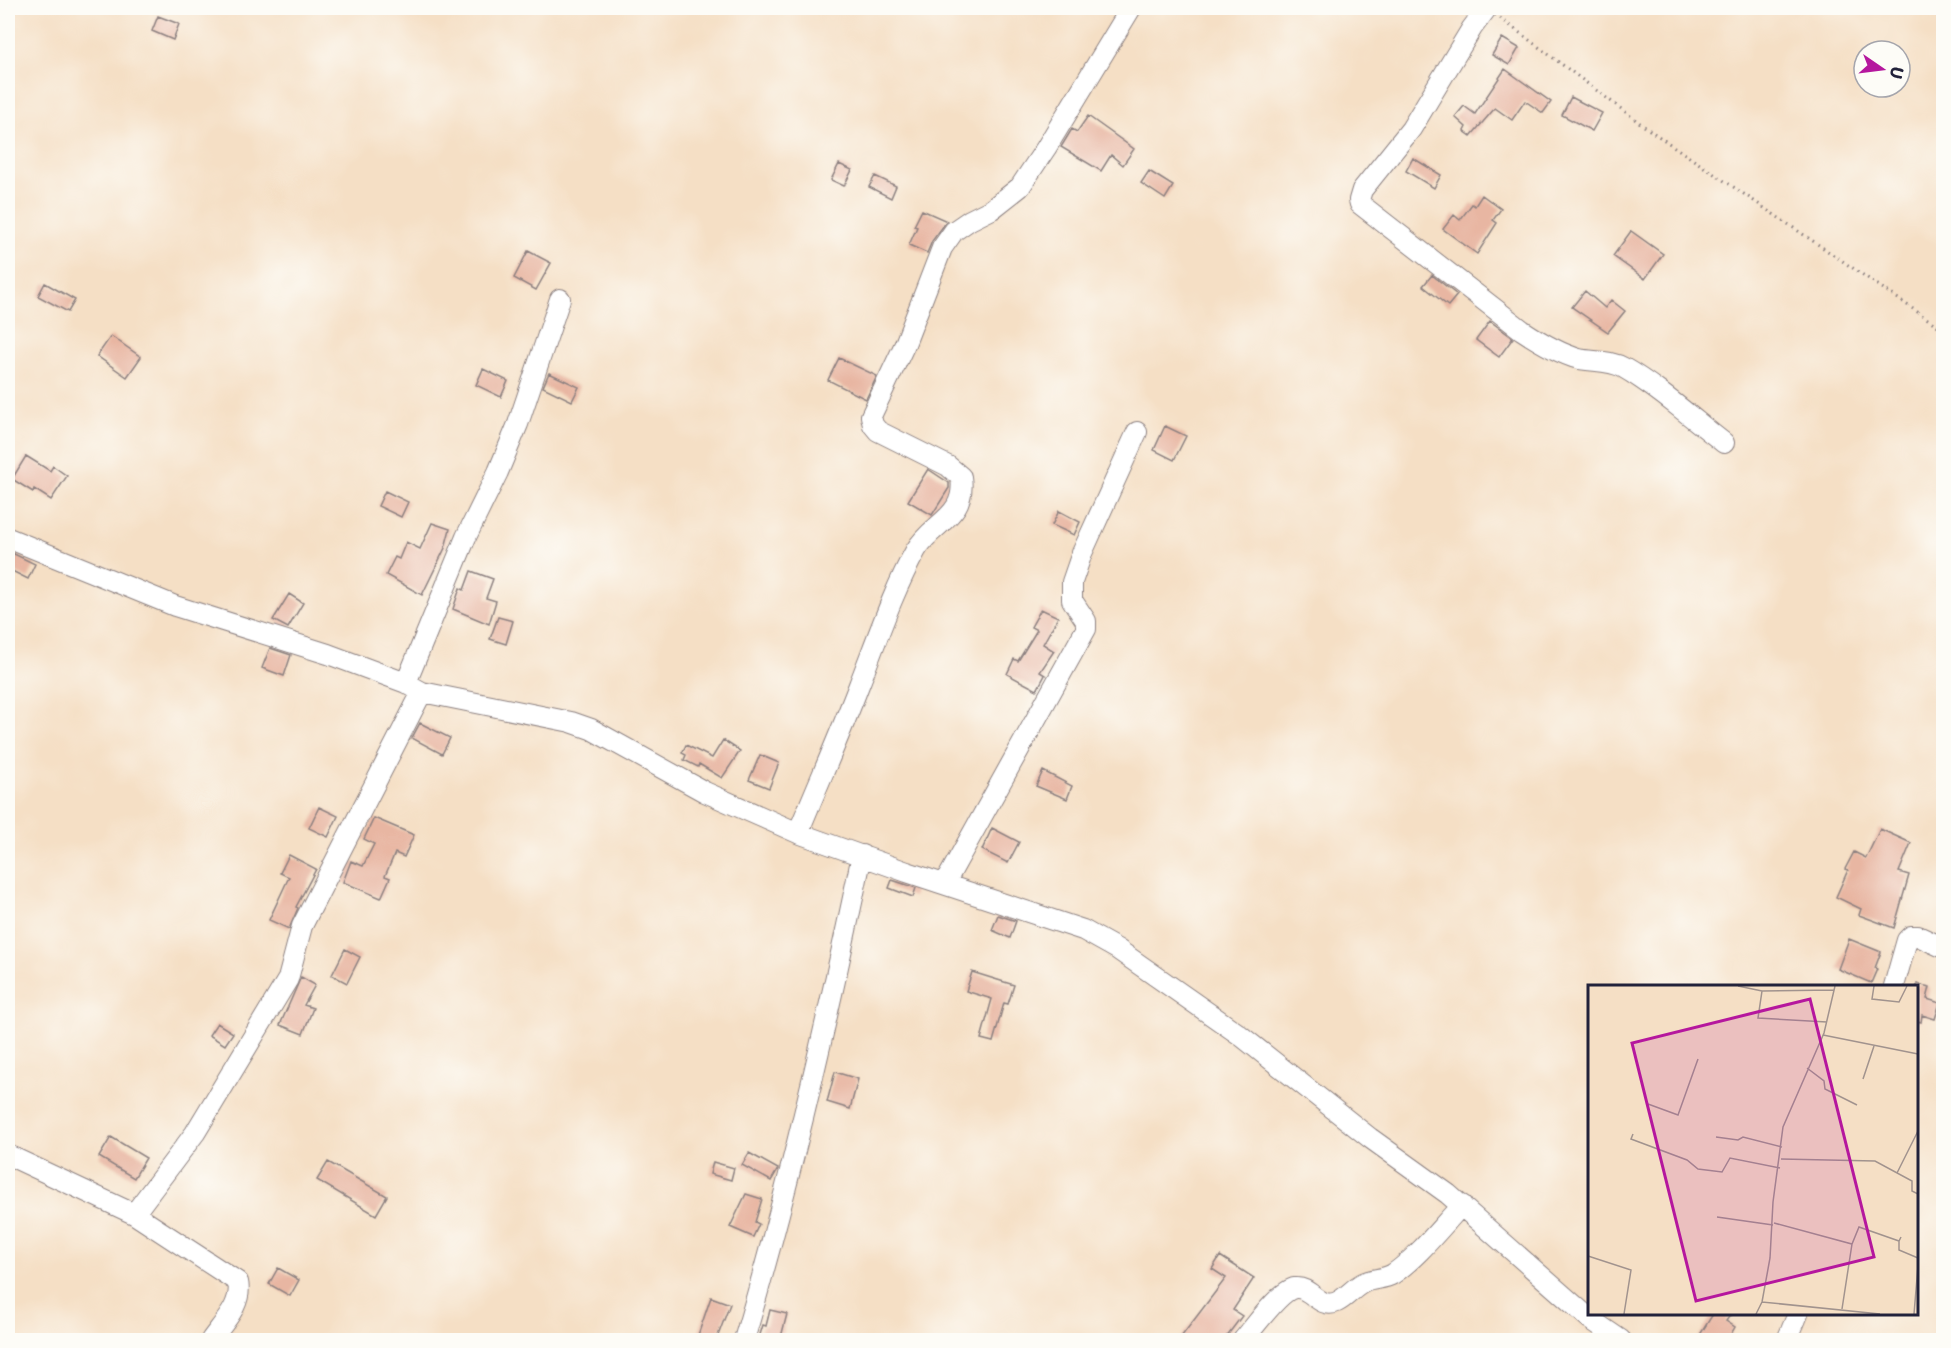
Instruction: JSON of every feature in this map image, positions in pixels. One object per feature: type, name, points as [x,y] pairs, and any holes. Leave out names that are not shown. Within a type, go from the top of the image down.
[{"type":"street","points":[[798,833],[916,549],[953,513],[961,499],[963,489],[961,477],[948,466],[878,431],[873,425],[871,416],[905,344],[942,248],[954,231],[992,209],[1020,187],[1131,8]]},
{"type":"street","points":[[1487,8],[1472,28],[1411,129],[1362,190],[1360,204],[1540,342],[1580,359],[1604,361],[1623,368],[1724,443]]},
{"type":"street","points":[[134,1214],[195,1133],[288,979],[302,926],[414,687],[466,537],[498,472],[518,424],[560,300]]},
{"type":"street","points":[[945,883],[1086,629],[1086,621],[1072,600],[1072,582],[1082,553],[1137,432]]},
{"type":"street","points":[[8,538],[175,606],[328,654],[414,687],[591,729],[705,792],[798,833],[1083,930],[1117,949],[1240,1035],[1370,1138],[1462,1205],[1590,1319],[1622,1341]]},
{"type":"street","points":[[744,1341],[774,1241],[821,1044],[862,855]]},
{"type":"street","points":[[1895,985],[1907,940],[1911,936],[1918,936],[1944,948]]},
{"type":"street","points":[[8,1155],[134,1214],[238,1282],[240,1290],[235,1306],[211,1341]]},
{"type":"street","points":[[1243,1341],[1289,1290],[1296,1288],[1304,1290],[1322,1303],[1331,1304],[1339,1302],[1365,1282],[1380,1280],[1393,1274],[1416,1254],[1462,1205]]},
{"type":"street","points":[[1787,1341],[1798,1315]]},
{"type":"path","points":[[1487,8],[1648,129],[1944,330]]},
{"type":"building","points":[[158,16],[179,24],[173,40],[152,31]]},
{"type":"building","points":[[1502,38],[1519,48],[1509,65],[1492,55]]},
{"type":"building","points":[[1505,69],[1551,102],[1543,113],[1525,101],[1512,120],[1495,108],[1471,136],[1464,131],[1466,127],[1455,117],[1464,106],[1475,114]]},
{"type":"building","points":[[1571,97],[1602,113],[1592,131],[1562,115]]},
{"type":"building","points":[[1088,116],[1134,149],[1123,165],[1111,155],[1101,171],[1061,147],[1072,129],[1077,132]]},
{"type":"building","points":[[1413,158],[1441,175],[1434,188],[1406,171]]},
{"type":"building","points":[[839,164],[852,170],[844,186],[831,180]]},
{"type":"building","points":[[1149,171],[1173,186],[1165,199],[1141,183]]},
{"type":"building","points":[[875,176],[896,186],[891,198],[869,187]]},
{"type":"building","points":[[1482,195],[1501,209],[1493,220],[1497,223],[1477,254],[1443,229],[1454,215],[1460,220],[1472,204],[1475,206]]},
{"type":"building","points":[[922,210],[947,221],[932,241],[927,253],[909,245],[917,227],[914,226]]},
{"type":"building","points":[[1631,231],[1663,254],[1645,279],[1613,256]]},
{"type":"building","points":[[528,251],[551,263],[536,290],[514,278]]},
{"type":"building","points":[[1432,275],[1457,295],[1448,306],[1423,286]]},
{"type":"building","points":[[45,283],[75,300],[68,312],[38,296]]},
{"type":"building","points":[[1585,291],[1605,308],[1611,300],[1625,311],[1608,332],[1572,307]]},
{"type":"building","points":[[1490,321],[1513,338],[1499,357],[1476,340]]},
{"type":"building","points":[[111,336],[141,357],[127,377],[97,356]]},
{"type":"building","points":[[839,358],[877,376],[866,399],[828,380]]},
{"type":"building","points":[[483,369],[508,381],[501,397],[476,385]]},
{"type":"building","points":[[549,373],[579,387],[572,401],[543,387]]},
{"type":"building","points":[[1165,426],[1186,436],[1174,460],[1154,450]]},
{"type":"building","points":[[26,456],[50,471],[53,466],[67,476],[51,500],[12,479]]},
{"type":"building","points":[[928,469],[949,483],[949,488],[932,515],[908,501]]},
{"type":"building","points":[[385,491],[408,502],[401,517],[378,506]]},
{"type":"building","points":[[1059,511],[1080,522],[1074,535],[1052,525]]},
{"type":"building","points":[[432,523],[450,529],[445,548],[422,595],[386,575],[395,557],[399,559],[406,542],[420,549]]},
{"type":"building","points":[[12,553],[35,564],[28,579],[8,569]]},
{"type":"building","points":[[471,571],[493,579],[486,598],[496,601],[489,624],[453,609],[460,588],[464,590]]},
{"type":"building","points":[[289,594],[303,603],[288,628],[273,620]]},
{"type":"building","points":[[1041,609],[1058,617],[1043,644],[1054,651],[1040,672],[1045,675],[1037,690],[1007,674],[1014,659],[1018,661],[1037,630],[1031,627]]},
{"type":"building","points":[[498,617],[513,621],[506,644],[490,639]]},
{"type":"building","points":[[270,648],[291,655],[284,676],[262,668]]},
{"type":"building","points":[[420,723],[450,738],[442,754],[412,738]]},
{"type":"building","points":[[723,740],[740,751],[722,778],[699,764],[698,767],[684,760],[686,755],[682,753],[686,745],[712,758]]},
{"type":"building","points":[[760,755],[779,763],[769,788],[749,780]]},
{"type":"building","points":[[1043,771],[1072,786],[1067,799],[1036,786]]},
{"type":"building","points":[[319,807],[338,816],[328,837],[309,828]]},
{"type":"building","points":[[374,818],[414,835],[404,857],[395,853],[385,876],[390,878],[381,898],[343,882],[351,861],[363,866],[374,844],[364,839]]},
{"type":"building","points":[[992,828],[1019,842],[1008,863],[982,850]]},
{"type":"building","points":[[1880,829],[1911,843],[1899,872],[1909,875],[1894,928],[1859,915],[1861,909],[1836,897],[1848,870],[1845,869],[1854,852],[1866,858]]},
{"type":"building","points":[[289,855],[316,869],[296,907],[298,908],[289,929],[269,920],[289,877],[280,873]]},
{"type":"building","points":[[892,880],[916,888],[913,897],[889,888]]},
{"type":"building","points":[[998,915],[1016,921],[1010,938],[992,930]]},
{"type":"building","points":[[1849,939],[1881,952],[1871,983],[1838,969]]},
{"type":"building","points":[[345,949],[360,957],[347,983],[332,975]]},
{"type":"building","points":[[972,972],[1014,985],[1008,1004],[1004,1003],[993,1042],[981,1039],[992,999],[966,991]]},
{"type":"building","points":[[301,977],[315,985],[304,1005],[313,1008],[303,1034],[280,1025]]},
{"type":"building","points":[[1917,985],[1930,987],[1927,999],[1940,1003],[1935,1019],[1922,1015],[1921,1022],[1918,1021]]},
{"type":"building","points":[[217,1023],[233,1033],[225,1045],[209,1035]]},
{"type":"building","points":[[835,1072],[858,1079],[850,1109],[827,1102]]},
{"type":"building","points":[[111,1137],[146,1158],[134,1178],[99,1157]]},
{"type":"building","points":[[749,1153],[778,1169],[771,1181],[742,1165]]},
{"type":"building","points":[[328,1162],[387,1196],[376,1215],[317,1180]]},
{"type":"building","points":[[713,1162],[734,1168],[731,1180],[710,1174]]},
{"type":"building","points":[[746,1194],[762,1199],[755,1222],[759,1224],[753,1237],[730,1227]]},
{"type":"building","points":[[1220,1256],[1254,1278],[1233,1310],[1242,1316],[1223,1341],[1178,1341],[1226,1278],[1212,1269]]},
{"type":"building","points":[[278,1268],[299,1280],[290,1296],[269,1284]]},
{"type":"building","points":[[711,1297],[730,1304],[716,1341],[696,1341]]},
{"type":"building","points":[[770,1310],[787,1314],[780,1341],[758,1341],[763,1325],[766,1326]]},
{"type":"building","points":[[1712,1315],[1730,1315],[1726,1321],[1735,1327],[1727,1341],[1696,1341]]}]
